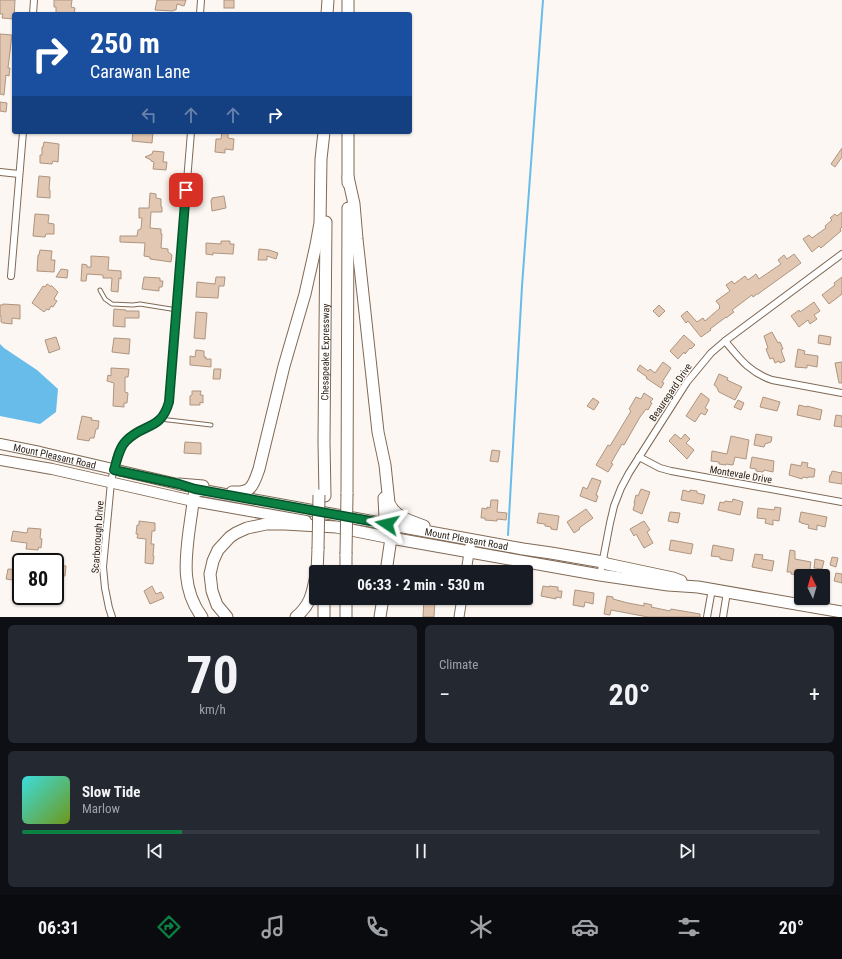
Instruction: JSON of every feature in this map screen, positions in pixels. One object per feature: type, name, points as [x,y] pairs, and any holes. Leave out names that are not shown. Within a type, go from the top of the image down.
[{"type":"highway","points":[[327,12],[328,0]]},
{"type":"highway","points":[[348,0],[348,12]]},
{"type":"highway","points":[[179,484],[203,486],[231,492],[245,491],[253,485],[259,469],[284,366],[305,294],[316,245],[320,224],[321,159],[326,134]]},
{"type":"highway","name":"Chesapeake Expressway","points":[[323,565],[322,495],[324,442],[326,134]]},
{"type":"highway","points":[[346,565],[348,134]]},
{"type":"highway","points":[[348,177],[354,204],[378,432],[385,518],[391,538],[387,565]]},
{"type":"highway","points":[[378,432],[385,465],[390,503],[395,513],[405,519],[471,540]]},
{"type":"highway","points":[[195,489],[186,554],[186,578],[190,596],[202,617]]},
{"type":"highway","name":"Mount Pleasant Road","points":[[195,489],[471,540],[603,562],[673,578],[712,589],[842,612]]},
{"type":"highway","points":[[227,617],[220,609],[213,596],[210,583],[210,574],[213,561],[218,550],[230,537],[247,528],[266,524],[336,527]]},
{"type":"highway","name":"Mount Pleasant Road","points":[[336,527],[600,575],[668,585],[698,586]]},
{"type":"highway","points":[[319,565],[322,549]]},
{"type":"highway","points":[[296,617],[306,607],[309,601]]},
{"type":"highway","points":[[324,605],[324,617]]},
{"type":"highway","points":[[346,605],[346,617]]},
{"type":"highway","points":[[380,617],[382,605]]},
{"type":"main road","name":"Mount Pleasant Road","points":[[0,444],[179,484],[195,489]]},
{"type":"main road","name":"Mount Pleasant Road","points":[[0,460],[52,469],[193,501],[336,527]]},
{"type":"street","points":[[33,12],[34,0]]},
{"type":"street","points":[[200,12],[201,0]]},
{"type":"street","points":[[11,276],[23,134]]},
{"type":"street","points":[[160,419],[168,408],[170,397],[191,134]]},
{"type":"street","points":[[0,172],[20,174]]},
{"type":"street","name":"Beauregard Drive","points":[[600,575],[614,506],[621,488],[687,382],[711,354],[725,342],[842,254]]},
{"type":"street","points":[[725,342],[756,374],[772,380],[842,393]]},
{"type":"street","name":"Scarborough Drive","points":[[112,617],[105,588],[103,567],[111,482],[120,451],[126,440],[156,423],[160,419]]},
{"type":"street","name":"Montevale Drive","points":[[639,457],[660,468],[671,471],[842,502]]},
{"type":"street","points":[[467,565],[471,540]]},
{"type":"street","points":[[707,617],[712,589]]},
{"type":"street","points":[[723,617],[727,592]]},
{"type":"street","points":[[459,617],[461,605]]},
{"type":"lane","points":[[100,290],[105,299],[112,304],[140,304],[177,310]]},
{"type":"lane","points":[[160,419],[211,426]]},
{"type":"water","points":[[0,344],[37,370],[58,389],[56,412],[40,424],[0,416]]},
{"type":"building","points":[[0,0],[15,0],[14,12],[12,12],[12,19],[2,18],[3,14],[0,14]]},
{"type":"building","points":[[54,0],[72,0],[71,7],[75,8],[74,12],[56,12],[56,7],[54,7]]},
{"type":"building","points":[[157,0],[186,0],[184,6],[177,4],[176,10],[173,11],[155,10]]},
{"type":"building","points":[[224,0],[234,0],[234,8],[224,8]]},
{"type":"building","points":[[0,34],[12,35],[8,68],[10,68],[9,76],[6,75],[4,95],[0,94]]},
{"type":"building","points":[[0,102],[7,103],[6,112],[0,111]]},
{"type":"building","points":[[133,134],[153,134],[152,143],[132,141]]},
{"type":"building","points":[[222,134],[228,134],[228,138],[234,139],[233,150],[225,149],[225,153],[215,152],[216,139],[221,139]]},
{"type":"building","points":[[44,142],[59,144],[58,162],[53,161],[52,164],[40,163],[40,155],[42,155],[42,147]]},
{"type":"building","points":[[842,148],[842,157],[835,167],[831,164]]},
{"type":"building","points":[[153,151],[164,152],[163,162],[167,162],[166,170],[153,169],[154,162],[145,157],[152,154]]},
{"type":"building","points":[[39,176],[50,177],[50,198],[37,197]]},
{"type":"building","points":[[150,193],[156,194],[156,198],[161,199],[162,212],[151,212],[150,228],[161,229],[161,248],[168,249],[168,252],[172,255],[171,262],[150,259],[150,257],[144,256],[145,243],[120,242],[120,236],[137,236],[138,230],[141,229],[142,218],[139,218],[139,208],[149,208]]},
{"type":"building","points":[[224,196],[226,208],[212,211],[212,198]]},
{"type":"building","points":[[842,212],[841,231],[821,248],[819,246],[812,252],[803,239],[809,235],[812,238],[826,228],[825,226],[832,220],[830,218],[835,214],[837,216]]},
{"type":"building","points":[[35,214],[49,215],[48,223],[54,224],[54,234],[46,234],[45,237],[33,236]]},
{"type":"building","points":[[221,241],[230,241],[230,244],[234,244],[233,254],[206,254],[206,243],[221,244]]},
{"type":"building","points":[[259,249],[278,253],[276,259],[267,256],[267,260],[258,260]]},
{"type":"building","points":[[40,250],[52,251],[51,260],[55,260],[54,272],[37,271],[38,255]]},
{"type":"building","points":[[794,254],[801,263],[758,294],[753,297],[752,295],[732,310],[734,312],[701,337],[688,321],[686,323],[681,316],[687,311],[697,322],[703,318],[705,321],[720,308],[716,301],[730,291],[726,285],[732,281],[734,284],[745,276],[748,280],[756,274],[759,279],[781,264],[778,260],[784,255],[787,259]]},
{"type":"building","points":[[91,256],[109,257],[108,270],[121,271],[118,292],[111,291],[112,278],[103,278],[103,275],[87,274],[86,281],[81,281],[82,264],[87,265],[87,267],[91,267]]},
{"type":"building","points":[[61,269],[68,270],[67,278],[56,277]]},
{"type":"building","points":[[144,277],[160,278],[160,281],[163,281],[162,287],[159,287],[159,291],[142,289]]},
{"type":"building","points":[[216,277],[225,277],[224,286],[219,286],[218,298],[196,297],[197,282],[215,284]]},
{"type":"building","points":[[842,277],[842,294],[829,304],[822,295],[835,285],[834,283]]},
{"type":"building","points":[[47,284],[52,286],[58,292],[54,299],[57,301],[53,307],[51,306],[49,310],[47,309],[44,312],[32,303],[43,286],[45,287]]},
{"type":"building","points":[[814,302],[820,311],[814,315],[817,319],[810,324],[808,320],[799,327],[791,316],[799,310],[800,312]]},
{"type":"building","points":[[0,305],[20,305],[20,319],[12,318],[12,324],[1,322]]},
{"type":"building","points":[[659,305],[665,311],[659,317],[653,311]]},
{"type":"building","points":[[114,309],[139,311],[139,318],[125,318],[125,327],[113,326]]},
{"type":"building","points":[[196,312],[207,313],[205,339],[194,338]]},
{"type":"building","points":[[772,332],[778,343],[780,342],[783,349],[781,350],[785,361],[780,363],[779,361],[775,363],[773,358],[770,359],[766,349],[768,348],[764,336]]},
{"type":"building","points":[[684,335],[695,345],[685,354],[684,352],[678,359],[670,351]]},
{"type":"building","points":[[819,335],[831,337],[830,345],[818,343]]},
{"type":"building","points":[[56,337],[60,349],[49,353],[45,340]]},
{"type":"building","points":[[114,338],[130,339],[129,354],[112,352]]},
{"type":"building","points":[[798,349],[805,351],[804,354],[818,356],[817,367],[807,365],[807,368],[795,367]]},
{"type":"building","points":[[196,350],[204,351],[204,357],[206,357],[206,359],[211,359],[211,367],[190,365],[190,356],[195,357]]},
{"type":"building","points":[[663,362],[671,368],[662,382],[664,383],[661,388],[637,370],[640,365],[648,371],[650,369],[655,373]]},
{"type":"building","points":[[842,362],[842,383],[839,383],[835,363]]},
{"type":"building","points":[[111,368],[129,369],[128,377],[125,377],[125,392],[128,393],[127,403],[124,403],[124,407],[113,406],[114,383],[107,381],[108,375],[111,376]]},
{"type":"building","points":[[214,369],[221,369],[220,379],[213,379]]},
{"type":"building","points":[[719,374],[728,378],[727,380],[742,387],[735,400],[719,392],[714,385]]},
{"type":"building","points":[[192,391],[201,391],[200,395],[203,395],[203,403],[200,402],[200,405],[190,405],[190,396],[192,395]]},
{"type":"building","points":[[644,393],[653,399],[650,402],[652,403],[648,410],[646,409],[640,417],[624,445],[622,444],[611,463],[613,464],[608,472],[596,465],[608,445],[610,446],[631,411],[629,409],[636,397],[641,399]]},
{"type":"building","points":[[701,393],[709,399],[705,408],[708,410],[705,415],[701,413],[695,422],[686,416]]},
{"type":"building","points":[[763,397],[780,402],[777,411],[760,407]]},
{"type":"building","points":[[593,398],[599,402],[594,410],[587,406]]},
{"type":"building","points":[[738,400],[744,403],[741,410],[734,407]]},
{"type":"building","points":[[799,405],[822,410],[820,420],[797,415]]},
{"type":"building","points":[[836,415],[842,416],[842,427],[834,426]]},
{"type":"building","points":[[82,416],[92,418],[91,420],[99,421],[98,429],[96,429],[94,438],[90,438],[89,441],[77,439]]},
{"type":"building","points":[[675,434],[681,439],[685,434],[690,439],[686,443],[694,450],[687,459],[669,441]]},
{"type":"building","points":[[756,434],[772,437],[771,442],[765,444],[764,447],[754,445]]},
{"type":"building","points":[[731,436],[749,440],[746,459],[735,457],[733,465],[719,464],[719,462],[711,461],[712,451],[727,454]]},
{"type":"building","points":[[185,442],[201,443],[201,454],[184,453]]},
{"type":"building","points":[[492,450],[500,451],[498,462],[490,461]]},
{"type":"building","points":[[752,457],[774,461],[773,472],[764,470],[763,472],[756,471],[756,469],[750,468]]},
{"type":"building","points":[[802,462],[808,463],[807,467],[815,469],[814,477],[803,477],[802,479],[789,475],[791,464],[801,466]]},
{"type":"building","points":[[832,471],[842,473],[842,484],[829,482]]},
{"type":"building","points":[[592,478],[601,481],[596,495],[598,496],[596,502],[580,496],[583,487],[587,489]]},
{"type":"building","points":[[641,489],[650,492],[642,514],[633,510],[636,495],[638,496]]},
{"type":"building","points":[[683,490],[690,492],[690,490],[697,491],[697,493],[705,495],[703,504],[681,500]]},
{"type":"building","points":[[733,499],[743,502],[740,515],[718,510],[720,502],[732,502]]},
{"type":"building","points":[[491,500],[498,500],[497,512],[507,513],[506,520],[497,519],[497,521],[485,520],[485,518],[481,518],[482,508],[490,508]]},
{"type":"building","points":[[775,507],[781,508],[779,521],[773,520],[773,525],[765,523],[766,519],[757,518],[758,508],[774,510]]},
{"type":"building","points":[[586,509],[593,518],[574,533],[567,522]]},
{"type":"building","points":[[670,512],[680,513],[678,523],[668,521]]},
{"type":"building","points":[[801,512],[827,517],[825,527],[817,525],[817,530],[808,528],[809,525],[799,522]]},
{"type":"building","points":[[539,513],[559,516],[557,530],[545,526],[545,524],[537,523]]},
{"type":"building","points":[[139,521],[155,523],[155,531],[152,531],[151,544],[154,544],[153,564],[145,563],[146,539],[137,538],[138,534],[136,534]]},
{"type":"building","points":[[644,521],[650,530],[647,532],[653,543],[644,548],[636,534],[634,536],[630,529]]},
{"type":"building","points":[[28,528],[41,529],[41,548],[39,547],[38,550],[26,549],[27,543],[11,541],[13,531],[27,533]]},
{"type":"building","points":[[671,540],[693,544],[691,554],[669,550]]},
{"type":"building","points":[[713,545],[734,549],[732,561],[711,556]]},
{"type":"building","points":[[790,550],[795,551],[795,559],[811,562],[810,569],[794,569],[794,574],[791,574],[791,572],[787,572]]},
{"type":"building","points":[[755,554],[763,555],[762,559],[774,561],[772,571],[752,567]]},
{"type":"building","points":[[832,557],[838,558],[836,567],[830,565]]},
{"type":"building","points":[[815,559],[824,561],[822,569],[814,568]]},
{"type":"building","points":[[64,566],[66,566],[64,576]]},
{"type":"building","points":[[8,569],[12,569],[12,580],[6,579]]},
{"type":"building","points":[[836,573],[842,574],[842,583],[834,581]]},
{"type":"building","points":[[152,586],[156,594],[161,592],[164,598],[150,604],[144,591]]},
{"type":"building","points":[[543,586],[558,587],[558,591],[562,591],[561,598],[556,597],[556,599],[541,596]]},
{"type":"building","points":[[575,590],[594,593],[593,604],[585,602],[584,607],[573,605]]},
{"type":"building","points":[[607,596],[628,603],[644,606],[644,603],[652,605],[651,607],[670,611],[671,609],[700,614],[700,617],[648,617],[611,610],[610,615],[604,614]]},
{"type":"building","points":[[424,605],[435,605],[434,617],[423,617]]},
{"type":"waterway","points":[[508,535],[522,286],[543,0]]},
{"type":"route","points":[[186,190],[168,408],[156,423],[126,440],[120,451],[114,470],[179,484],[195,489],[387,524]]}]
